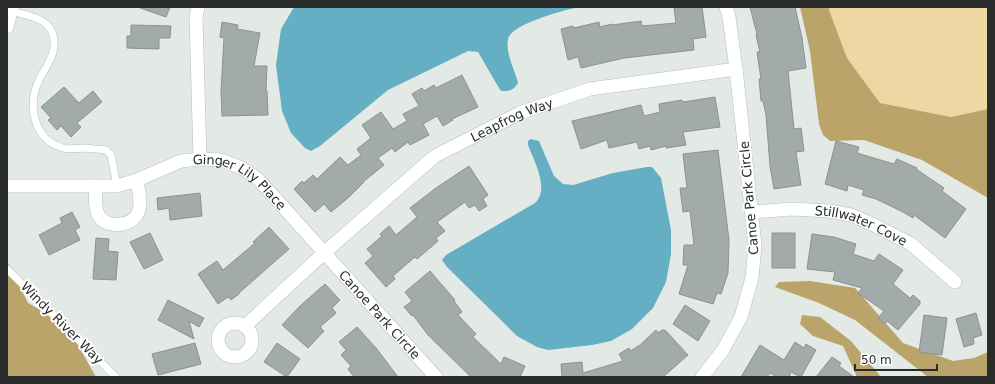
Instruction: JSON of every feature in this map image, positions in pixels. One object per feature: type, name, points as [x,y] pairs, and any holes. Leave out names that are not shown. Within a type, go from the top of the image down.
[{"type":"street","points":[[198,7],[196,17],[200,159]]},
{"type":"street","name":"Canoe Park Circle","points":[[705,376],[723,350],[742,317],[752,278],[755,246],[736,69],[726,7]]},
{"type":"street","points":[[7,26],[11,9]]},
{"type":"street","name":"Leapfrog Way","points":[[244,326],[324,253],[435,156],[520,113],[590,89],[736,69]]},
{"type":"street","name":"Ginger Lily Place","points":[[7,186],[117,186],[137,180],[181,161],[200,159],[221,160],[242,168],[258,179],[324,253]]},
{"type":"street","points":[[95,186],[96,207],[99,217],[106,223],[118,224],[130,222],[138,214],[140,206],[137,180]]},
{"type":"street","name":"Stillwater Cove","points":[[752,212],[792,209],[829,211],[851,215],[911,244],[955,282]]},
{"type":"street","name":"Canoe Park Circle","points":[[324,253],[436,377]]},
{"type":"lane","points":[[11,9],[45,23],[53,33],[55,43],[50,61],[39,78],[34,98],[34,115],[37,128],[47,141],[64,148],[106,150],[111,155],[117,186]]},
{"type":"lane","name":"Windy River Way","points":[[7,269],[116,377]]},
{"type":"shaded area","points":[[800,7],[829,7],[847,58],[880,103],[951,117],[988,109],[988,198],[922,160],[864,140],[830,141],[823,135],[819,124],[810,51]]},
{"type":"shaded area","points":[[829,7],[988,7],[988,109],[951,117],[880,103],[847,58]]},
{"type":"shaded area","points":[[7,261],[28,303],[44,312],[75,340],[96,377],[7,377]]},
{"type":"shaded area","points":[[810,281],[855,288],[903,343],[953,361],[974,358],[988,352],[988,377],[928,377],[855,320],[819,303],[775,287],[779,282]]},
{"type":"shaded area","points":[[802,315],[820,317],[851,341],[881,377],[857,377],[843,346],[813,336],[800,324]]},
{"type":"water","points":[[294,7],[581,7],[532,21],[515,30],[510,35],[507,44],[518,82],[512,90],[501,91],[478,52],[468,51],[388,90],[320,146],[311,151],[305,148],[291,133],[282,111],[276,65],[281,29]]},
{"type":"water","points":[[531,139],[539,141],[554,176],[563,184],[573,185],[613,173],[647,167],[652,167],[661,178],[671,230],[671,254],[666,282],[653,308],[632,329],[611,341],[592,345],[548,350],[537,347],[517,336],[447,267],[442,260],[446,255],[535,203],[539,197],[541,183],[537,167],[528,145],[528,141]]},
{"type":"building","points":[[140,7],[170,7],[166,17]]},
{"type":"building","points":[[702,7],[706,37],[693,39],[694,50],[624,58],[581,68],[578,57],[568,60],[561,29],[573,26],[574,28],[599,22],[600,27],[612,24],[641,21],[642,26],[676,23],[674,8]]},
{"type":"building","points":[[750,7],[795,7],[802,38],[806,68],[788,71],[794,129],[801,128],[804,151],[796,152],[801,185],[774,189],[770,166],[766,115],[763,101],[761,101],[759,79],[761,79],[757,52],[760,52]]},
{"type":"building","points":[[222,22],[238,25],[237,29],[260,33],[254,66],[267,66],[266,91],[268,115],[222,116],[221,91],[224,38],[220,37]]},
{"type":"building","points":[[131,25],[171,26],[170,38],[159,38],[159,49],[127,48],[127,36],[131,36]]},
{"type":"building","points":[[462,75],[478,107],[452,119],[453,120],[443,126],[437,116],[423,124],[429,135],[410,145],[408,142],[395,152],[392,148],[378,158],[384,165],[363,182],[348,198],[331,212],[324,204],[315,212],[294,189],[302,181],[304,183],[313,175],[317,179],[340,157],[348,165],[361,155],[357,149],[371,138],[362,125],[381,112],[393,129],[407,121],[403,114],[419,106],[412,94],[422,88],[424,91],[434,85],[436,88]]},
{"type":"building","points":[[64,87],[79,103],[93,91],[102,102],[77,123],[81,127],[71,137],[61,126],[57,130],[48,120],[51,118],[41,107]]},
{"type":"building","points":[[715,97],[720,127],[683,132],[686,145],[666,148],[666,146],[651,150],[650,146],[639,149],[637,142],[609,148],[607,140],[581,149],[572,121],[641,105],[644,116],[660,112],[659,104]]},
{"type":"building","points":[[836,141],[859,147],[857,153],[894,164],[897,159],[917,168],[916,169],[944,188],[942,191],[966,209],[945,238],[914,215],[913,218],[876,199],[862,195],[864,190],[848,185],[847,191],[825,184]]},
{"type":"building","points":[[718,150],[729,240],[728,273],[721,294],[717,293],[713,304],[679,294],[688,265],[683,265],[684,245],[694,245],[690,211],[683,212],[680,188],[687,188],[683,154]]},
{"type":"building","points":[[469,166],[488,195],[483,199],[487,206],[479,211],[475,205],[469,208],[465,202],[437,222],[445,231],[436,238],[438,241],[417,259],[415,257],[393,276],[395,279],[386,287],[365,263],[373,256],[367,249],[382,236],[380,234],[389,226],[396,235],[417,217],[410,208],[436,188]]},
{"type":"building","points":[[200,193],[202,216],[170,220],[169,208],[158,210],[157,198]]},
{"type":"building","points":[[72,212],[80,227],[75,230],[80,240],[49,255],[39,235],[62,223],[60,218]]},
{"type":"building","points":[[269,227],[289,249],[239,294],[231,300],[228,297],[218,304],[198,274],[217,261],[223,270],[255,243],[253,242]]},
{"type":"building","points":[[150,233],[163,260],[144,269],[130,242]]},
{"type":"building","points":[[772,233],[795,233],[795,268],[772,268]]},
{"type":"building","points":[[812,234],[834,237],[856,244],[853,254],[874,261],[879,254],[903,270],[893,284],[910,298],[913,295],[920,301],[920,304],[898,330],[887,321],[885,324],[878,318],[884,311],[858,293],[862,288],[833,280],[835,272],[807,269]]},
{"type":"building","points":[[96,238],[109,239],[108,251],[118,252],[116,280],[93,279]]},
{"type":"building","points":[[430,271],[455,300],[454,301],[462,312],[458,315],[476,334],[473,337],[501,364],[504,357],[525,366],[520,377],[471,377],[428,335],[413,315],[412,316],[404,307],[412,301],[405,292]]},
{"type":"building","points":[[325,284],[340,300],[332,308],[336,313],[320,327],[324,331],[308,348],[282,325],[300,306]]},
{"type":"building","points":[[168,300],[204,318],[199,327],[189,321],[194,339],[158,320]]},
{"type":"building","points":[[685,305],[710,321],[698,341],[673,324]]},
{"type":"building","points":[[976,313],[982,335],[973,338],[974,344],[964,347],[956,319]]},
{"type":"building","points":[[924,315],[947,318],[942,355],[919,352]]},
{"type":"building","points":[[357,327],[376,348],[398,377],[354,377],[348,369],[351,366],[341,355],[346,350],[339,342]]},
{"type":"building","points":[[656,330],[658,333],[665,330],[688,355],[663,377],[562,377],[561,364],[582,362],[583,373],[623,361],[619,354],[629,348],[630,351],[640,345]]},
{"type":"building","points":[[795,342],[804,348],[806,344],[816,350],[801,377],[791,372],[789,377],[777,377],[770,373],[767,377],[741,377],[760,345],[784,360]]},
{"type":"building","points":[[195,343],[201,364],[158,375],[152,354]]},
{"type":"building","points":[[277,343],[300,359],[287,377],[264,362]]},
{"type":"building","points":[[832,357],[841,363],[839,366],[854,377],[816,377]]}]
